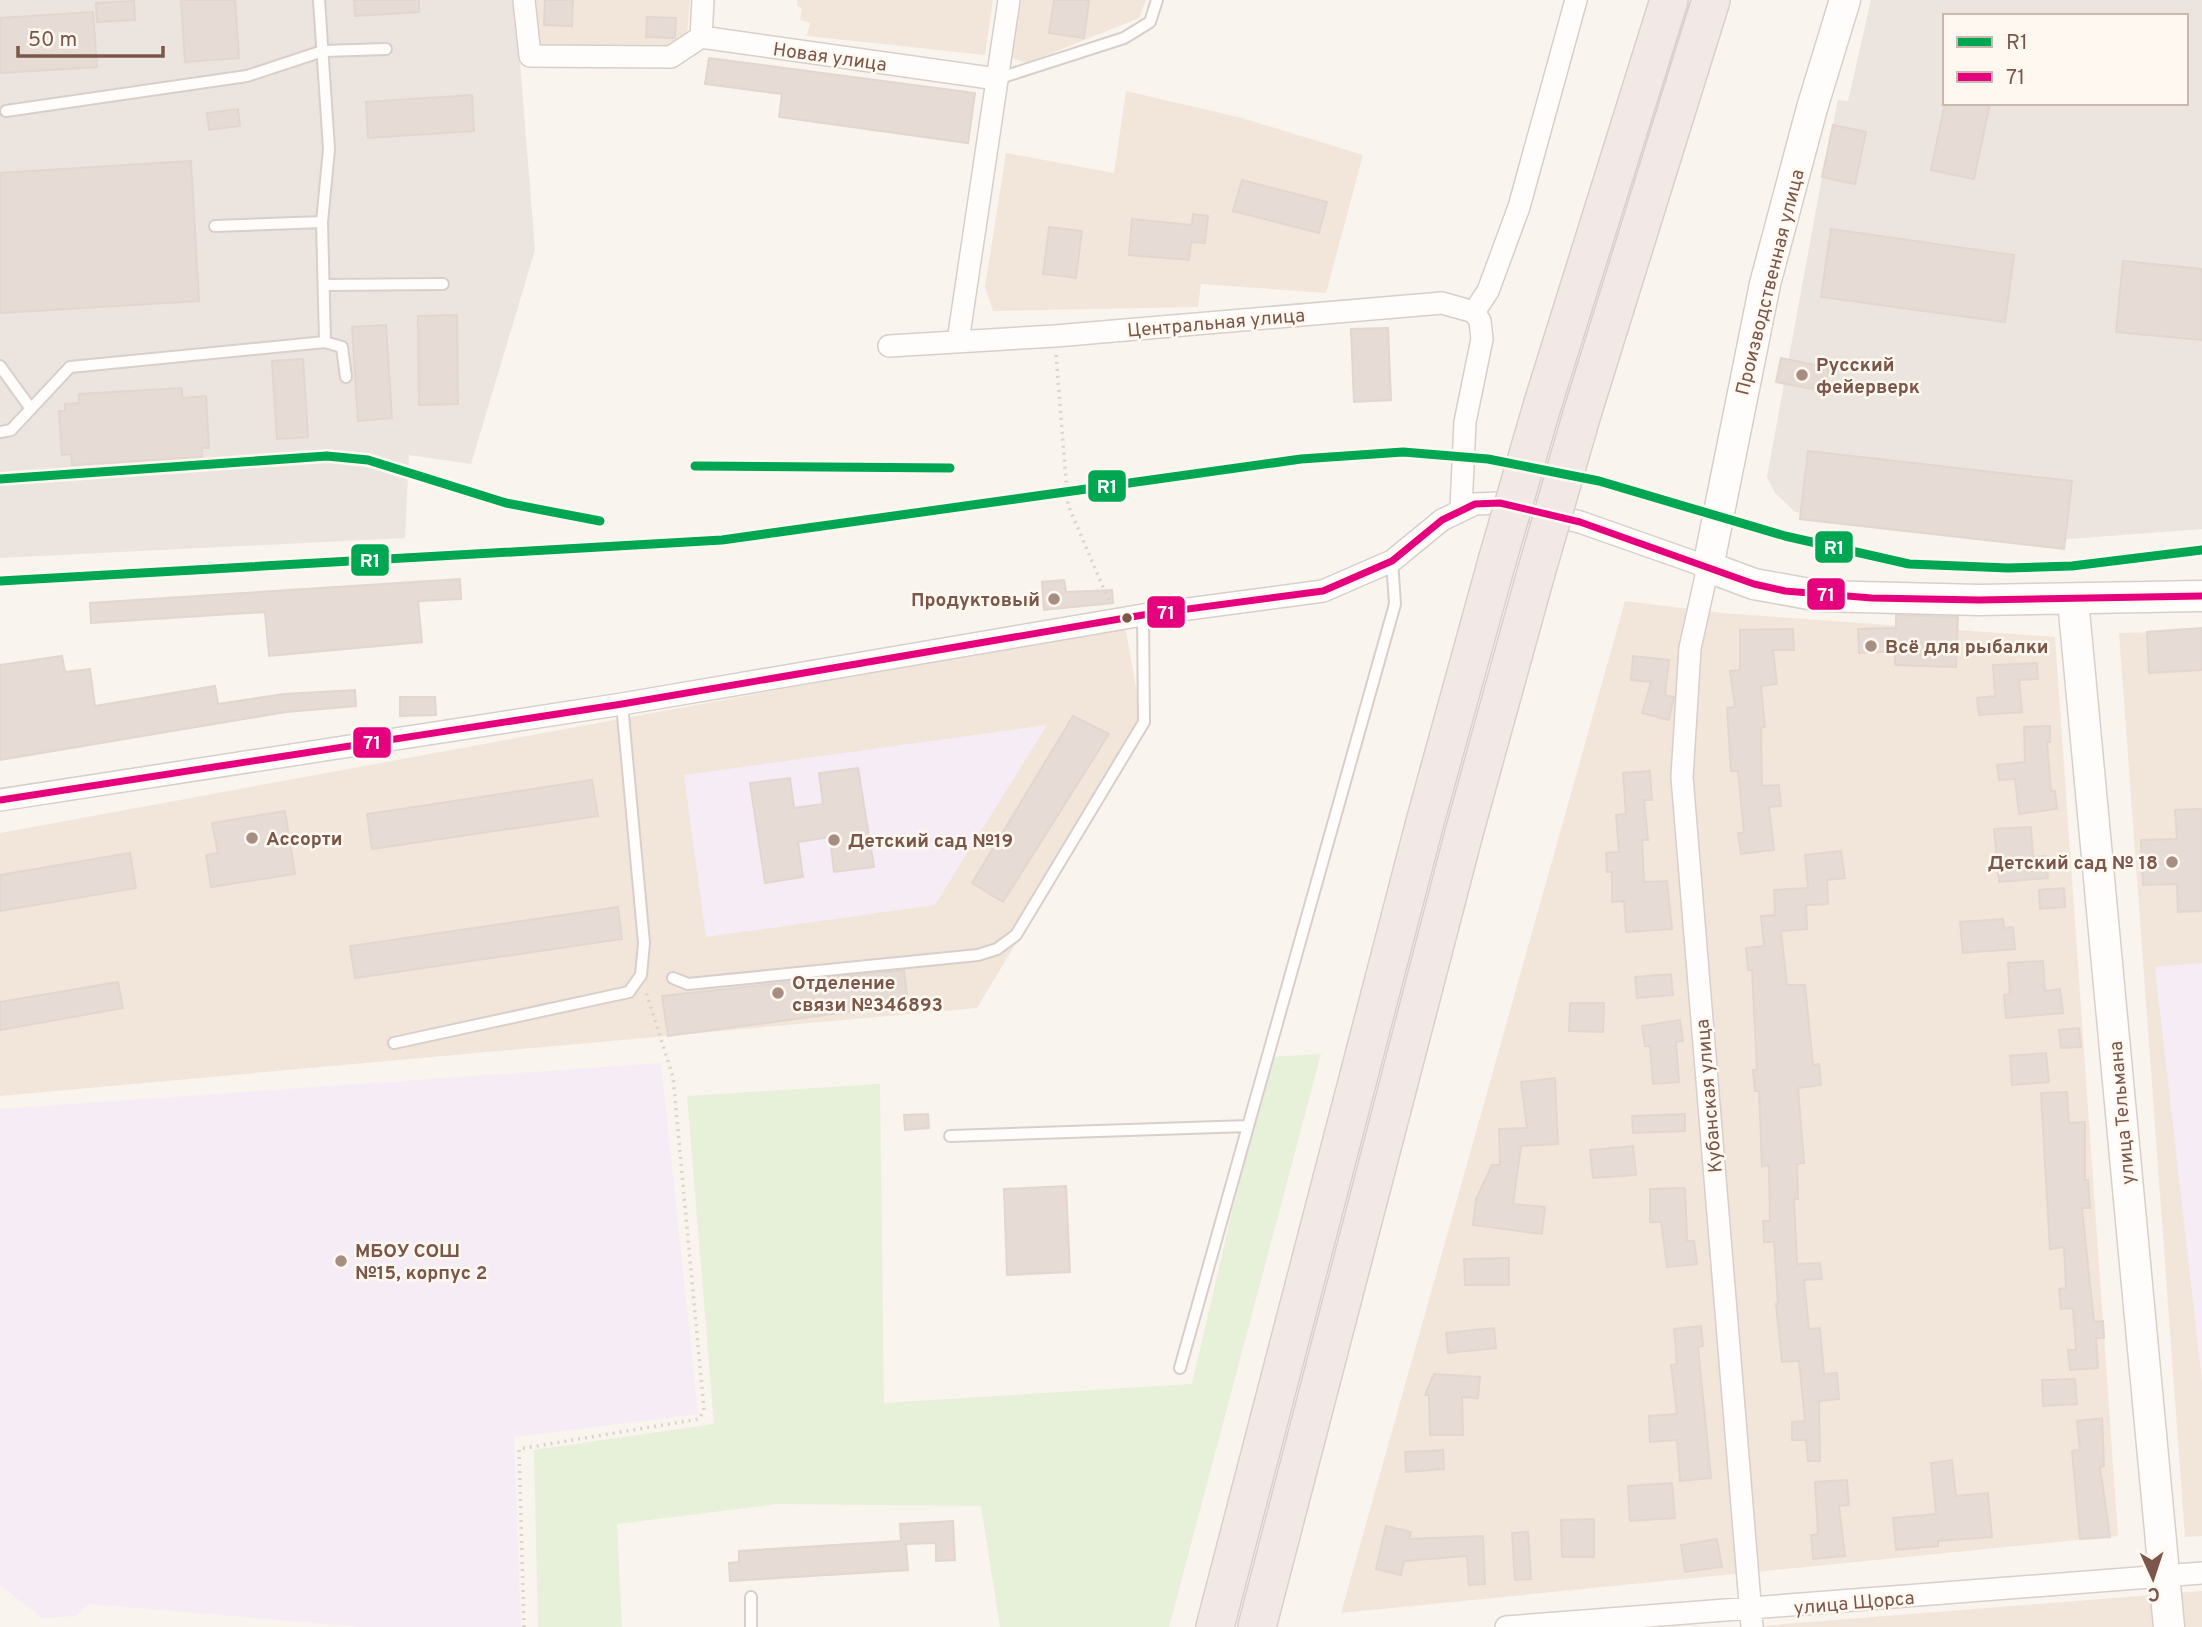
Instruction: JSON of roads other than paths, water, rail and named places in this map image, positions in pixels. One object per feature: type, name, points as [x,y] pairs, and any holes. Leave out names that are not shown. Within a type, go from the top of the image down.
[{"type":"highway","points":[[1215,1627],[1425,822],[1497,561],[1543,403],[1669,0]]},
{"type":"highway","points":[[1257,1627],[1464,833],[1536,573],[1582,414],[1711,0]]},
{"type":"street","points":[[524,0],[530,56],[671,57],[701,37],[703,0]]},
{"type":"street","points":[[958,341],[1009,0]]},
{"type":"street","points":[[1461,508],[1465,422],[1482,339],[1480,321],[1474,312],[1489,291],[1519,207],[1576,0]]},
{"type":"street","name":"Производственная улица","points":[[1708,568],[1765,284],[1812,108],[1845,0]]},
{"type":"street","name":"Новая улица","points":[[701,37],[997,79]]},
{"type":"street","name":"Центральная улица","points":[[889,346],[1055,336],[1442,303],[1474,312]]},
{"type":"street","points":[[0,800],[622,704],[1143,615],[1323,591],[1392,561],[1461,508],[1487,503],[1513,506],[1580,522],[1754,584],[1820,596],[2073,600],[2202,596]]},
{"type":"street","name":"Кубанская улица","points":[[1708,568],[1690,648],[1682,776],[1752,1619]]},
{"type":"street","name":"улица Тельмана","points":[[2073,600],[2169,1627]]},
{"type":"street","name":"улица Щорса","points":[[1506,1627],[1752,1619],[2202,1573]]},
{"type":"lane","points":[[319,0],[330,149],[322,222],[325,342]]},
{"type":"lane","points":[[997,79],[1124,38],[1150,22],[1157,0]]},
{"type":"lane","points":[[6,111],[247,76],[323,51],[386,49]]},
{"type":"lane","points":[[215,226],[322,222]]},
{"type":"lane","points":[[324,285],[443,284]]},
{"type":"lane","points":[[0,432],[11,430],[70,367],[325,342],[342,347],[346,377]]},
{"type":"lane","points":[[0,366],[31,409]]},
{"type":"lane","points":[[1180,1368],[1395,604],[1392,561]]},
{"type":"lane","points":[[673,978],[688,984],[978,955],[997,949],[1016,935],[1144,722],[1143,615]]},
{"type":"lane","points":[[394,1043],[629,992],[641,975],[644,943],[622,704]]},
{"type":"lane","points":[[950,1136],[1248,1126]]},
{"type":"lane","points":[[751,1597],[751,1627]]},
{"type":"place","name":"Русский фейерверк","points":[[1802,375]]},
{"type":"place","name":"Продуктовый","points":[[1054,599]]},
{"type":"place","name":"Всё для рыбалки","points":[[1871,646]]},
{"type":"place","name":"Ассорти","points":[[252,838]]},
{"type":"place","name":"Детский сад №19","points":[[834,840]]},
{"type":"place","name":"Детский сад № 18","points":[[2172,862]]},
{"type":"place","name":"Отделение связи №346893","points":[[778,993]]},
{"type":"place","name":"МБОУ СОШ №15, корпус 2","points":[[341,1261]]}]
